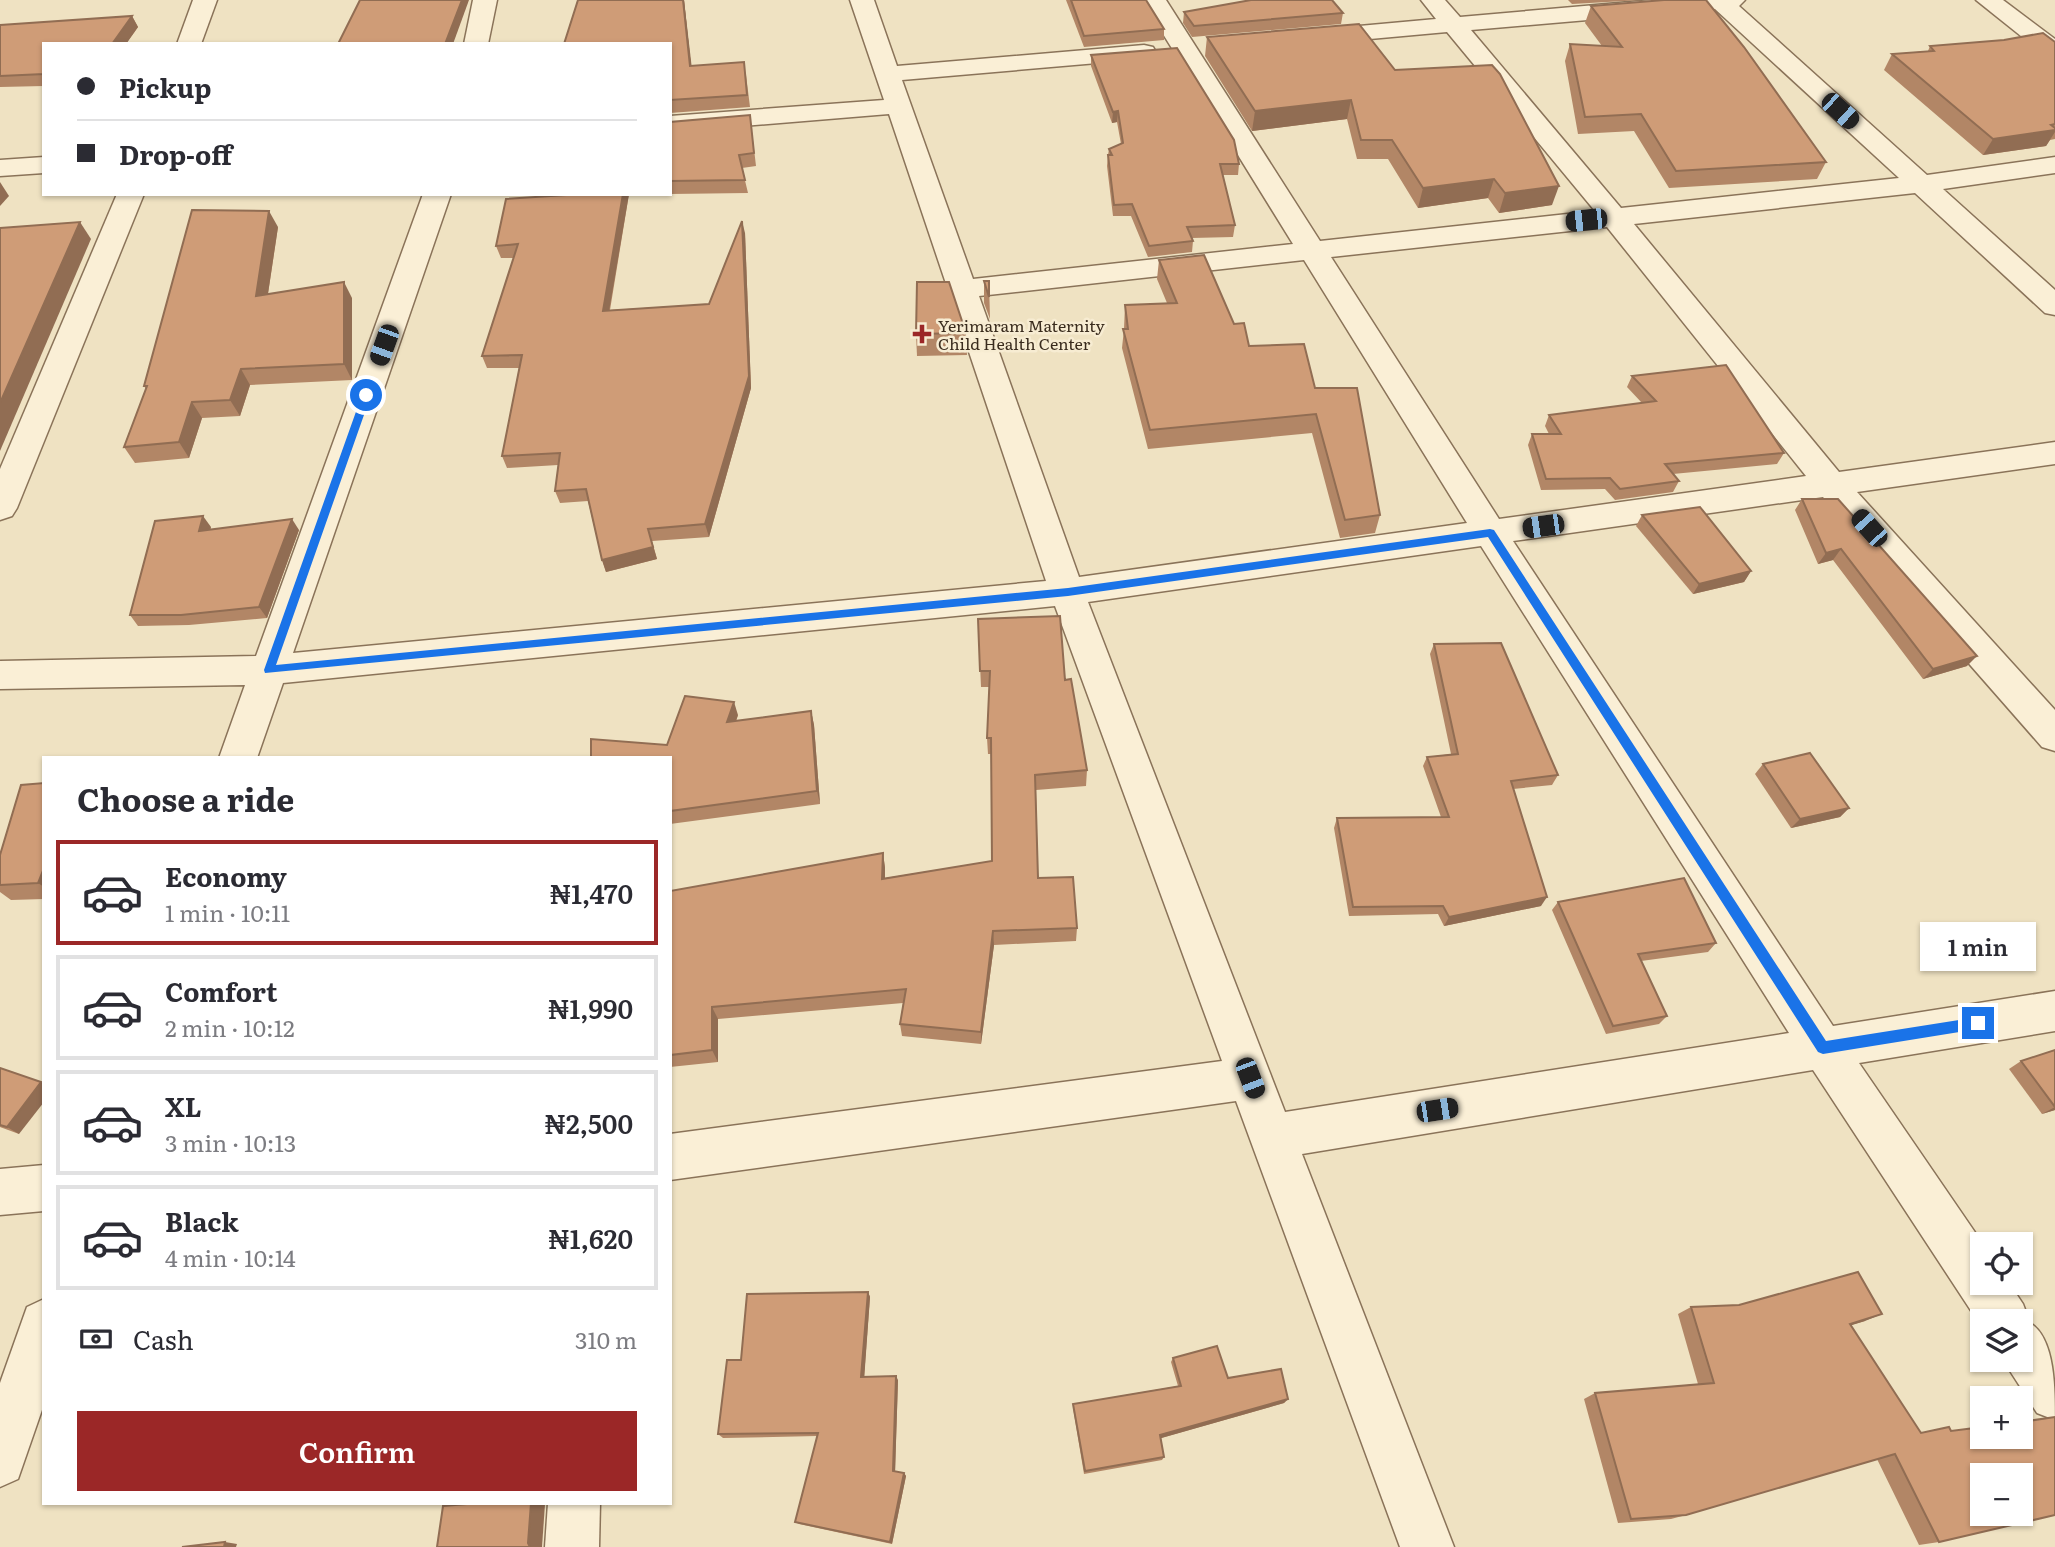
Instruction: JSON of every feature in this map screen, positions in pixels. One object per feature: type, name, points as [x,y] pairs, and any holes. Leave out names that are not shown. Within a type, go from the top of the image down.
[{"type":"street","points":[[190,42],[205,0]]},
{"type":"street","points":[[476,42],[485,0]]},
{"type":"street","points":[[862,0],[1068,592],[1427,1547]]},
{"type":"street","points":[[1154,0],[1490,533],[1823,1048],[1998,1309]]},
{"type":"street","points":[[1433,0],[1614,217],[1832,486],[2055,736]]},
{"type":"street","points":[[1292,39],[1724,0],[2055,306]]},
{"type":"street","points":[[1988,0],[2055,51]]},
{"type":"street","points":[[888,74],[1210,46]]},
{"type":"street","points":[[672,124],[899,106]]},
{"type":"street","points":[[962,289],[1920,184],[2055,165]]},
{"type":"street","points":[[0,168],[42,166]]},
{"type":"street","points":[[0,508],[130,196]]},
{"type":"street","points":[[239,756],[436,196]]},
{"type":"street","points":[[0,675],[269,670],[1068,592],[2055,453]]},
{"type":"street","points":[[1272,1136],[2055,1011]]},
{"type":"street","points":[[672,1157],[1250,1078]]},
{"type":"street","points":[[0,1192],[42,1188]]},
{"type":"street","points":[[0,1461],[42,1330]]},
{"type":"street","points":[[2033,1362],[2055,1395]]},
{"type":"street","points":[[572,1547],[574,1505]]},
{"type":"building","points":[[360,0],[462,0],[446,42],[339,42]]},
{"type":"building","points":[[578,0],[683,0],[690,66],[744,62],[747,95],[672,100],[672,42],[565,42]]},
{"type":"building","points":[[1071,0],[1146,0],[1164,29],[1084,36]]},
{"type":"building","points":[[1251,0],[1332,0],[1343,13],[1194,26],[1184,12]]},
{"type":"building","points":[[1664,0],[1706,0],[1744,47],[1826,162],[1676,171],[1641,114],[1585,117],[1570,44],[1622,47],[1591,6]]},
{"type":"building","points":[[132,16],[113,42],[42,42],[42,74],[0,76],[0,25]]},
{"type":"building","points":[[1359,24],[1395,70],[1492,65],[1500,74],[1559,186],[1505,193],[1494,179],[1423,188],[1392,140],[1361,140],[1351,100],[1255,111],[1207,37]]},
{"type":"building","points":[[2043,33],[2055,42],[2055,124],[2051,125],[2055,130],[1993,139],[1892,54],[1934,51],[1930,46],[2004,40]]},
{"type":"building","points":[[1177,48],[1234,140],[1239,164],[1220,164],[1235,225],[1187,227],[1193,241],[1149,246],[1132,204],[1114,205],[1108,155],[1112,155],[1109,149],[1123,143],[1118,111],[1113,112],[1091,55]]},
{"type":"building","points":[[750,115],[754,153],[739,155],[745,180],[672,181],[672,122]]},
{"type":"building","points":[[623,196],[603,311],[709,304],[742,221],[749,376],[705,524],[648,529],[653,547],[602,560],[586,489],[555,491],[560,453],[502,456],[522,355],[482,356],[518,244],[496,246],[506,199]]},
{"type":"building","points":[[192,210],[269,211],[256,296],[344,282],[344,364],[241,369],[230,400],[192,402],[179,442],[124,447],[147,386],[144,386]]},
{"type":"building","points":[[80,222],[0,403],[0,228]]},
{"type":"building","points":[[1204,255],[1234,324],[1244,323],[1249,346],[1304,344],[1315,388],[1357,388],[1380,515],[1345,520],[1316,414],[1150,430],[1123,329],[1128,329],[1125,305],[1177,303],[1159,260]]},
{"type":"building","points":[[984,281],[989,281],[989,297]]},
{"type":"building","points":[[917,282],[949,282],[966,333],[916,334]]},
{"type":"building","points":[[1726,365],[1784,453],[1665,464],[1679,481],[1620,489],[1610,478],[1546,479],[1532,434],[1561,434],[1549,415],[1656,401],[1632,376]]},
{"type":"building","points":[[1802,499],[1838,499],[1977,656],[1933,669],[1841,549],[1826,553]]},
{"type":"building","points":[[1700,507],[1751,571],[1699,584],[1642,515]]},
{"type":"building","points":[[203,516],[199,531],[292,519],[259,607],[181,615],[130,615],[155,521]]},
{"type":"building","points":[[1060,616],[1065,680],[1071,679],[1087,770],[1035,775],[1038,878],[1073,877],[1077,928],[993,931],[981,1032],[900,1024],[906,989],[712,1007],[712,1050],[672,1055],[672,891],[883,853],[882,879],[992,861],[991,738],[987,738],[990,671],[980,671],[978,619]]},
{"type":"building","points":[[1501,643],[1558,775],[1511,781],[1547,897],[1449,917],[1443,906],[1353,907],[1337,818],[1449,817],[1427,757],[1458,754],[1434,644]]},
{"type":"building","points":[[685,696],[734,702],[727,722],[811,711],[817,791],[672,811],[672,756],[591,756],[591,739],[667,745]]},
{"type":"building","points":[[1810,753],[1849,808],[1800,819],[1763,764]]},
{"type":"building","points":[[42,783],[42,873],[38,883],[0,885],[0,855],[21,785]]},
{"type":"building","points":[[1684,878],[1716,943],[1638,954],[1667,1016],[1613,1026],[1558,902]]},
{"type":"building","points":[[2055,1050],[2055,1107],[2021,1061]]},
{"type":"building","points":[[0,1068],[41,1082],[7,1127],[0,1125]]},
{"type":"building","points":[[1858,1272],[1882,1314],[1850,1324],[1921,1433],[1949,1427],[1951,1431],[1970,1429],[1970,1449],[2033,1449],[2033,1420],[2055,1417],[2055,1515],[2033,1520],[2033,1463],[1970,1463],[1970,1526],[2008,1526],[1939,1542],[1895,1454],[1686,1515],[1631,1519],[1595,1393],[1714,1383],[1691,1307],[1739,1305]]},
{"type":"building","points":[[868,1292],[861,1377],[896,1376],[893,1471],[904,1473],[890,1542],[795,1522],[818,1433],[718,1434],[727,1360],[741,1360],[747,1294]]},
{"type":"building","points":[[1217,1346],[1228,1378],[1281,1369],[1288,1399],[1160,1435],[1164,1457],[1085,1471],[1073,1404],[1181,1386],[1173,1358]]},
{"type":"building","points":[[531,1505],[530,1547],[437,1547],[443,1506]]},
{"type":"building","points":[[225,1542],[224,1547],[182,1547]]},
{"type":"place","name":"Yerimaram Maternity Child Health Center","points":[[922,334]]},
{"type":"route","points":[[366,395],[269,670],[1068,592],[1490,533],[1823,1048],[1978,1023]]}]
